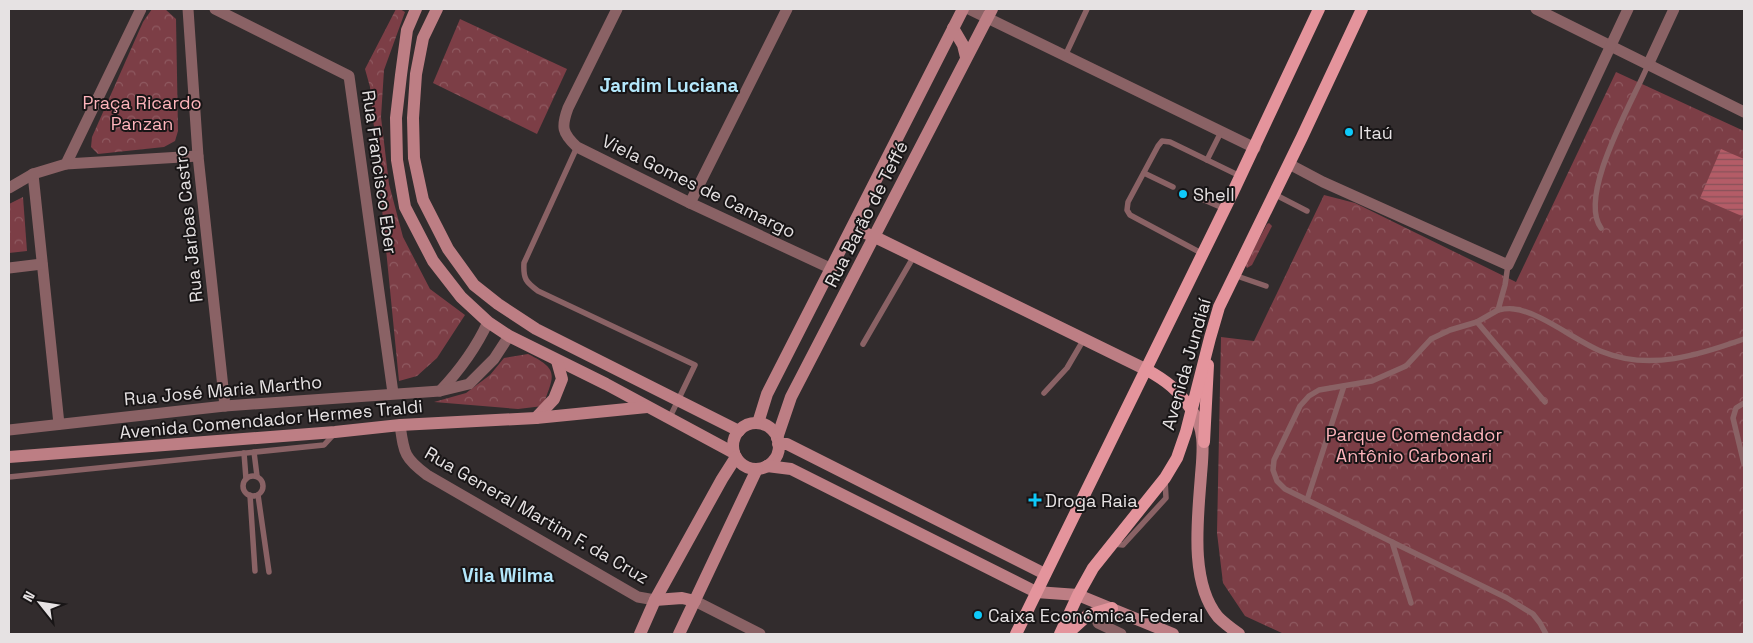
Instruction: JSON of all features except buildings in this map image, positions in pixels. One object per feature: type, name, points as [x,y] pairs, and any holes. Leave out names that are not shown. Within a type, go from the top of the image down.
[{"type":"main road","points":[[416,9],[407,30],[396,118],[397,160],[405,207],[433,262],[461,297],[488,322],[509,336],[606,384],[735,455],[745,466],[791,468],[1036,592],[1078,595],[1172,634]]},
{"type":"main road","points":[[437,9],[424,38],[416,74],[413,118],[414,158],[423,200],[448,248],[474,285],[498,304],[536,329],[739,431]]},
{"type":"main road","name":"Rua Barão de Teffé","points":[[758,424],[767,394],[964,9]]},
{"type":"main road","name":"Avenida Jundiaí","points":[[1016,634],[1255,148],[1319,9]]},
{"type":"main road","name":"Avenida Jundiaí","points":[[1060,634],[1093,568],[1165,478],[1177,458],[1186,432],[1219,306],[1362,9]]},
{"type":"main road","name":"Rua Barão de Teffé","points":[[778,441],[791,397],[989,13]]},
{"type":"main road","points":[[953,28],[963,45],[966,57]]},
{"type":"main road","points":[[852,228],[875,237],[1163,378],[1179,392],[1197,418],[1204,442]]},
{"type":"main road","points":[[1210,338],[1198,513],[1198,569],[1207,600],[1218,617],[1239,634]]},
{"type":"main road","points":[[536,418],[554,399],[562,380],[557,361]]},
{"type":"main road","name":"Avenida Comendador Hermes Traldi","points":[[9,457],[336,432],[400,425],[536,418],[647,407]]},
{"type":"main road","points":[[640,634],[655,600],[735,455],[734,441],[739,431],[748,425],[758,424],[770,428],[778,441],[776,456],[762,467],[679,634]]},
{"type":"main road","points":[[778,441],[1045,574]]},
{"type":"main road","points":[[655,600],[682,598],[695,601]]},
{"type":"main road","points":[[1067,634],[1088,615],[1112,608]]},
{"type":"street","points":[[66,164],[140,9]]},
{"type":"street","name":"Rua Jarbas Castro","points":[[188,9],[198,156],[224,406]]},
{"type":"street","name":"Rua Francisco Eber","points":[[215,9],[350,76],[393,393]]},
{"type":"street","name":"Viela Gomes de Camargo","points":[[617,9],[562,123],[566,137],[577,147],[690,203],[832,269]]},
{"type":"street","points":[[690,203],[787,9]]},
{"type":"street","points":[[969,9],[989,13],[1065,56],[1255,148]]},
{"type":"street","points":[[1536,9],[1744,112]]},
{"type":"street","points":[[1289,164],[1323,182],[1508,265],[1628,9]]},
{"type":"street","points":[[1648,65],[1674,9]]},
{"type":"street","points":[[9,188],[32,174],[66,164],[198,156]]},
{"type":"street","points":[[32,174],[59,424]]},
{"type":"street","points":[[9,268],[42,264]]},
{"type":"street","points":[[440,391],[459,371],[479,342],[488,322]]},
{"type":"street","name":"Rua José Maria Martho","points":[[9,430],[224,406],[440,391],[469,384],[494,359],[509,336]]},
{"type":"street","name":"Rua General Martim F. da Cruz","points":[[400,425],[403,450],[411,463],[427,475],[638,597],[655,600]]},
{"type":"street","points":[[695,601],[760,634]]},
{"type":"street","points":[[1098,623],[1121,634]]},
{"type":"lane","points":[[1065,56],[1087,9]]},
{"type":"lane","points":[[1601,228],[1597,222],[1594,209],[1604,161],[1648,65]]},
{"type":"lane","points":[[1207,160],[1221,132]]},
{"type":"lane","points":[[1203,254],[1130,216],[1126,210],[1128,202],[1162,141],[1170,142],[1241,176]]},
{"type":"lane","points":[[577,147],[524,263],[524,274],[527,283],[538,291],[695,365],[669,419]]},
{"type":"lane","points":[[1144,173],[1173,187]]},
{"type":"lane","points":[[1274,194],[1306,211]]},
{"type":"lane","points":[[1195,196],[1225,209]]},
{"type":"lane","points":[[863,344],[914,256]]},
{"type":"lane","points":[[1498,310],[1508,265]]},
{"type":"lane","points":[[1234,275],[1266,286]]},
{"type":"lane","points":[[1546,634],[1533,614],[1507,598],[1285,489],[1277,481],[1273,470],[1274,460],[1300,406],[1309,396],[1319,390],[1372,382],[1406,366],[1432,339],[1450,330],[1477,322],[1498,310],[1514,309],[1533,315],[1603,353],[1646,361],[1681,359],[1744,339]]},
{"type":"lane","points":[[1477,322],[1545,402]]},
{"type":"lane","points":[[1044,393],[1067,368],[1084,339]]},
{"type":"lane","points":[[1307,500],[1344,386]]},
{"type":"lane","points":[[1744,402],[1736,408],[1733,418],[1744,464]]},
{"type":"lane","points":[[9,478],[324,445],[336,432]]},
{"type":"lane","points":[[250,495],[261,492],[263,485],[257,476],[254,452]]},
{"type":"lane","points":[[244,454],[246,479],[244,490],[250,495],[255,571]]},
{"type":"lane","points":[[246,479],[249,476],[257,476]]},
{"type":"lane","points":[[258,494],[269,572]]},
{"type":"lane","points":[[1392,542],[1411,603]]},
{"type":"green space","name":"Praça Ricardo Panzan","points":[[152,9],[165,9],[176,19],[178,131],[175,141],[164,147],[98,154],[91,147],[92,137],[143,22]]},
{"type":"green space","points":[[396,9],[405,12],[384,70],[381,117],[389,184],[403,237],[430,289],[465,315],[437,358],[417,376],[399,381],[370,87],[365,69]]},
{"type":"green space","points":[[460,19],[567,69],[537,134],[433,83]]},
{"type":"green space","name":"Parque Comendador Antônio Carbonari","points":[[1616,72],[1744,131],[1744,634],[1284,634],[1245,616],[1223,583],[1217,533],[1221,337],[1254,341],[1324,195],[1355,203],[1516,282]]},
{"type":"green space","points":[[23,197],[27,251],[9,253],[9,204]]},
{"type":"green space","points":[[1269,223],[1272,226],[1252,265],[1247,268],[1245,265]]},
{"type":"green space","points":[[528,354],[546,365],[552,375],[543,406],[518,409],[434,402],[466,393],[490,375],[504,358]]},
{"type":"shaded area","points":[[1721,149],[1744,159],[1744,217],[1700,198]]},
{"type":"place","name":"Itaú","points":[[1349,132]]},
{"type":"place","name":"Shell","points":[[1183,194]]},
{"type":"place","name":"Droga Raia","points":[[1035,500]]},
{"type":"place","name":"Caixa Econômica Federal","points":[[978,615]]},
{"type":"district","name":"Jardim Luciana","points":[[669,85]]},
{"type":"district","name":"Vila Wilma","points":[[508,575]]}]
